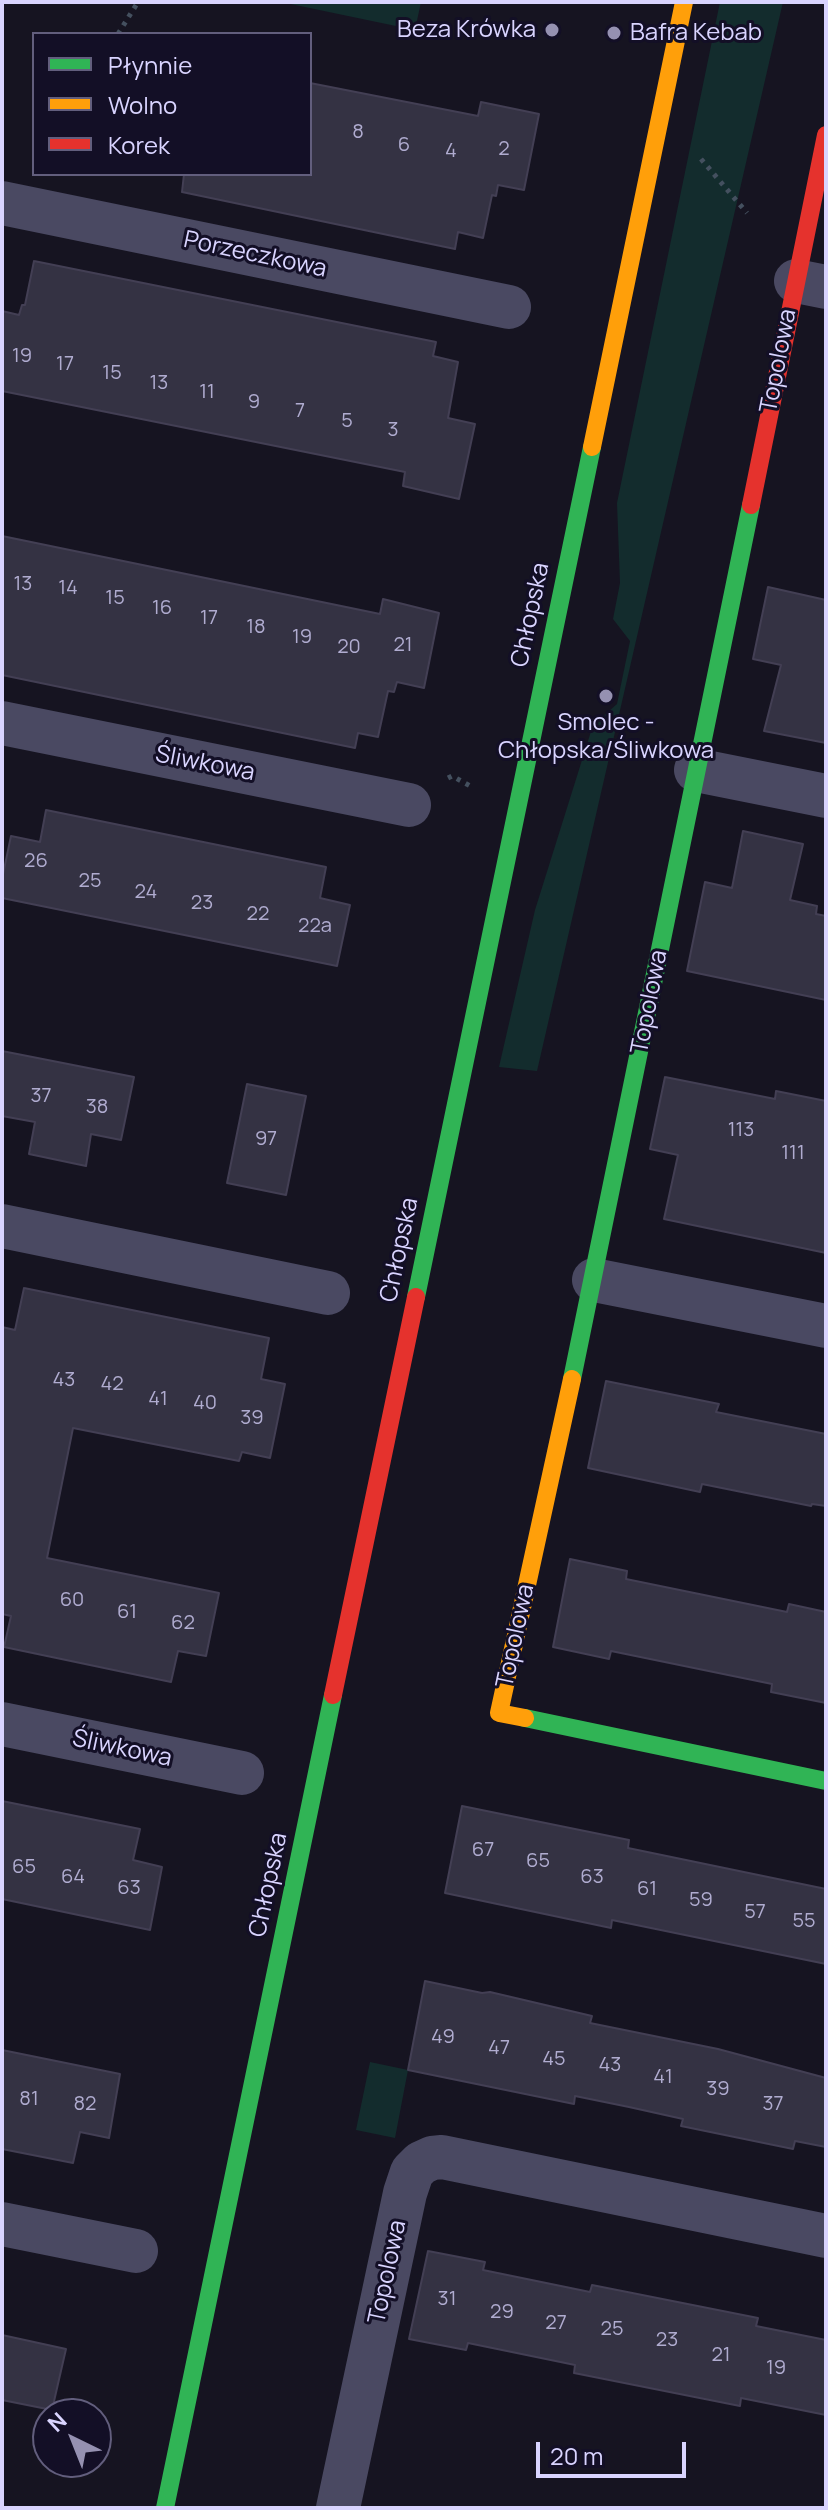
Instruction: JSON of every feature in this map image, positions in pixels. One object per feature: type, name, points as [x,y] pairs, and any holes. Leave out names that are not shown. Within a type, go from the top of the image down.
[{"type":"street","name":"Chłopska","points":[[165,2508],[684,2]]},
{"type":"street","name":"Topolowa","points":[[826,135],[811,284],[696,770],[594,1280],[499,1713],[826,1781]]},
{"type":"street","name":"Porzeczkowa","points":[[2,203],[509,307]]},
{"type":"street","name":"Śliwkowa","points":[[2,723],[409,805]]},
{"type":"street","points":[[696,770],[826,796]]},
{"type":"street","points":[[2,1226],[328,1293]]},
{"type":"street","points":[[594,1280],[826,1326]]},
{"type":"street","name":"Śliwkowa","points":[[2,1724],[242,1773]]},
{"type":"street","name":"Topolowa","points":[[338,2508],[405,2193],[412,2172],[421,2163],[442,2157],[826,2236]]},
{"type":"street","points":[[2,2224],[136,2251]]},
{"type":"path","points":[[119,32],[138,2]]},
{"type":"path","points":[[695,150],[713,176],[747,213]]},
{"type":"green space","points":[[281,2],[421,2],[415,30]]},
{"type":"green space","points":[[720,2],[783,2],[537,1071],[499,1067],[535,910],[593,725],[617,704],[630,641],[613,619],[620,583],[617,503]]},
{"type":"green space","points":[[370,2062],[408,2070],[395,2138],[356,2130]]},
{"type":"building","points":[[312,83],[478,116],[481,102],[539,114],[524,190],[498,185],[496,196],[492,195],[483,238],[458,232],[455,249],[182,192],[184,176],[312,176]]},
{"type":"building","points":[[34,261],[436,342],[433,356],[458,362],[448,418],[475,424],[459,499],[403,486],[405,472],[2,391],[2,311],[19,315],[22,305],[25,305]]},
{"type":"building","points":[[2,536],[380,614],[383,599],[439,613],[424,688],[397,682],[394,692],[388,691],[378,737],[358,733],[355,748],[2,675]]},
{"type":"building","points":[[768,587],[826,600],[826,743],[764,731],[781,665],[753,659]]},
{"type":"building","points":[[46,810],[326,867],[320,898],[350,905],[337,966],[2,898],[2,879],[11,836],[40,842]]},
{"type":"building","points":[[743,831],[803,844],[790,900],[817,906],[816,914],[826,916],[826,1000],[687,971],[705,882],[732,888]]},
{"type":"building","points":[[2,1051],[134,1077],[121,1140],[91,1134],[86,1166],[29,1154],[35,1122],[2,1116]]},
{"type":"building","points":[[665,1077],[775,1099],[776,1091],[826,1101],[826,1253],[664,1219],[678,1155],[650,1149]]},
{"type":"building","points":[[247,1084],[306,1096],[286,1195],[227,1183]]},
{"type":"building","points":[[24,1288],[269,1338],[261,1379],[285,1384],[270,1458],[242,1452],[239,1461],[73,1428],[47,1558],[219,1593],[206,1656],[178,1651],[171,1682],[4,1647],[11,1616],[2,1614],[2,1327],[15,1330]]},
{"type":"building","points":[[606,1381],[719,1404],[716,1412],[826,1434],[826,1506],[811,1506],[702,1484],[700,1492],[588,1468]]},
{"type":"building","points":[[570,1559],[627,1571],[626,1579],[787,1612],[789,1604],[826,1612],[826,1703],[771,1692],[772,1684],[611,1651],[609,1659],[553,1647]]},
{"type":"building","points":[[2,1801],[140,1829],[133,1860],[162,1867],[150,1930],[2,1899]]},
{"type":"building","points":[[462,1806],[629,1840],[628,1848],[826,1889],[826,1964],[612,1920],[611,1928],[445,1893]]},
{"type":"building","points":[[425,1981],[490,1992],[592,2016],[590,2023],[718,2049],[826,2078],[826,2147],[795,2141],[793,2149],[681,2126],[683,2119],[629,2107],[575,2096],[574,2104],[408,2070]]},
{"type":"building","points":[[2,2050],[120,2074],[109,2138],[80,2132],[73,2163],[2,2149]]},
{"type":"building","points":[[428,2251],[485,2262],[483,2270],[590,2292],[592,2285],[758,2318],[756,2326],[826,2340],[826,2415],[741,2398],[740,2406],[574,2373],[575,2365],[468,2343],[466,2350],[409,2339]]},
{"type":"building","points":[[2,2335],[66,2349],[55,2398],[32,2398],[32,2406],[2,2400]]},
{"type":"traffic: fast","points":[[416,1297],[592,447]]},
{"type":"traffic: fast","points":[[572,1379],[751,505]]},
{"type":"traffic: fast","points":[[165,2508],[333,1695]]},
{"type":"traffic: fast","points":[[525,1718],[826,1781]]},
{"type":"traffic: slow","points":[[592,447],[684,2]]},
{"type":"traffic: slow","points":[[525,1718],[499,1713],[572,1379]]},
{"type":"traffic: jam","points":[[751,505],[826,135]]},
{"type":"traffic: jam","points":[[333,1695],[416,1297]]},
{"type":"place","name":"Beza Krówka","points":[[552,30]]},
{"type":"place","name":"Bafra Kebab","points":[[614,33]]},
{"type":"place","name":"Smolec - Chłopska/Śliwkowa","points":[[606,696]]}]
